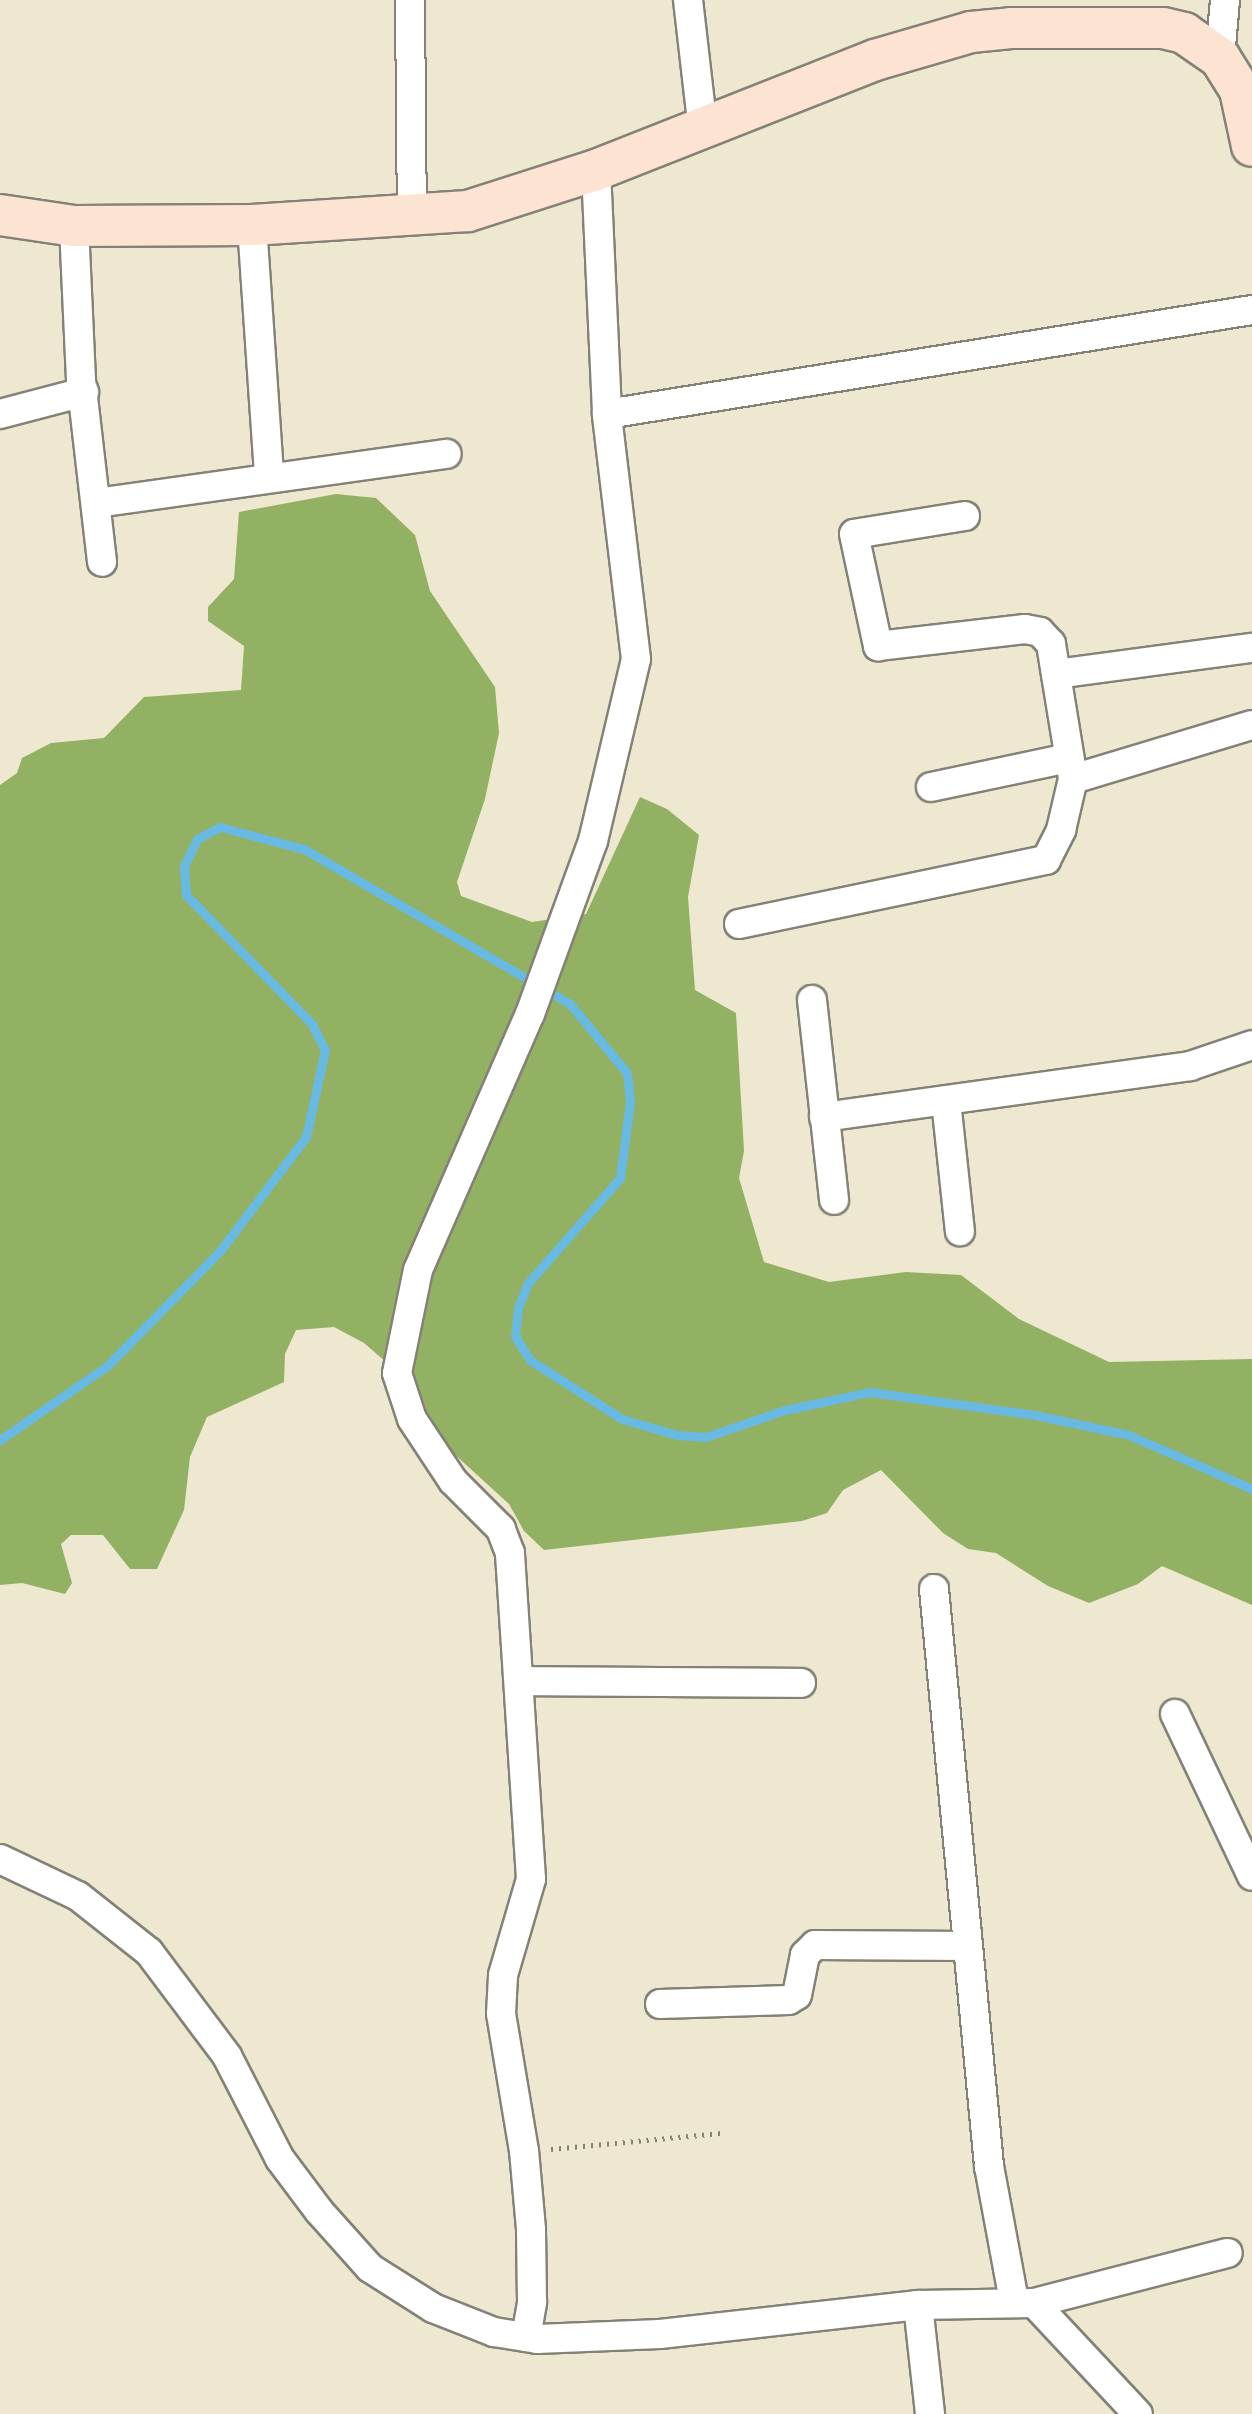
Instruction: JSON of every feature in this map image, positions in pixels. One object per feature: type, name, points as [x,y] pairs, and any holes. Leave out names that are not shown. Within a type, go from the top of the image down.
[{"type":"main road","points":[[0,215],[74,226],[252,225],[468,211],[596,170],[875,60],[971,32],[1163,28],[1184,33],[1238,79],[1252,146]]},
{"type":"street","points":[[410,0],[412,217]]},
{"type":"street","points":[[688,0],[703,130]]},
{"type":"street","points":[[1225,0],[1238,79]]},
{"type":"street","points":[[526,2337],[532,2302],[524,2151],[501,2014],[503,1975],[531,1879],[510,1553],[501,1529],[453,1481],[412,1419],[397,1373],[418,1270],[530,1014],[593,841],[636,659],[607,414],[596,170]]},
{"type":"street","points":[[252,225],[269,477]]},
{"type":"street","points":[[74,226],[84,392],[102,562]]},
{"type":"street","points":[[607,414],[1252,310]]},
{"type":"street","points":[[0,414],[84,392]]},
{"type":"street","points":[[97,503],[447,454]]},
{"type":"street","points":[[739,924],[1046,860],[1061,830],[1071,768],[1051,644],[1040,632],[1025,629],[878,646],[854,534],[965,516]]},
{"type":"street","points":[[1056,674],[1252,648]]},
{"type":"street","points":[[931,787],[1071,768],[1252,725]]},
{"type":"street","points":[[812,1000],[834,1200]]},
{"type":"street","points":[[824,1117],[1190,1066],[1252,1045]]},
{"type":"street","points":[[946,1101],[960,1231]]},
{"type":"street","points":[[934,1589],[989,2166],[1024,2302],[1138,2414]]},
{"type":"street","points":[[519,1681],[801,1683]]},
{"type":"street","points":[[1175,1714],[1252,1876]]},
{"type":"street","points":[[0,1859],[78,1896],[149,1952],[227,2056],[280,2159],[370,2268],[433,2308],[494,2332],[526,2337],[660,2334],[918,2305],[1024,2302],[1228,2253]]},
{"type":"street","points":[[660,2004],[789,2000],[797,1995],[805,1955],[815,1945],[968,1946]]},
{"type":"street","points":[[918,2305],[930,2414]]},
{"type":"path","points":[[524,2151],[721,2133]]},
{"type":"green space","points":[[336,494],[376,498],[415,535],[430,591],[495,687],[499,733],[485,799],[457,882],[461,896],[532,922],[586,914],[640,797],[667,809],[699,835],[688,897],[695,990],[736,1013],[744,1151],[739,1178],[764,1262],[829,1282],[906,1272],[961,1275],[1019,1319],[1109,1362],[1252,1359],[1252,1605],[1162,1566],[1138,1584],[1089,1603],[1048,1586],[996,1553],[968,1549],[943,1533],[881,1470],[843,1490],[827,1513],[802,1521],[544,1550],[524,1531],[509,1504],[452,1452],[406,1379],[364,1343],[334,1327],[296,1330],[285,1354],[284,1382],[207,1417],[190,1457],[184,1510],[157,1569],[130,1569],[103,1535],[71,1535],[61,1544],[72,1583],[65,1594],[22,1583],[0,1585],[0,785],[17,773],[22,758],[51,743],[104,738],[144,697],[241,690],[244,646],[208,621],[208,607],[234,579],[239,512]]},
{"type":"waterway","points":[[0,1440],[107,1366],[220,1251],[306,1137],[325,1050],[312,1024],[186,895],[184,866],[197,839],[220,827],[304,849],[570,1004],[627,1073],[630,1102],[620,1178],[528,1283],[518,1308],[515,1336],[530,1360],[622,1419],[677,1435],[706,1437],[785,1410],[870,1392],[1035,1415],[1129,1435],[1252,1489]]}]
